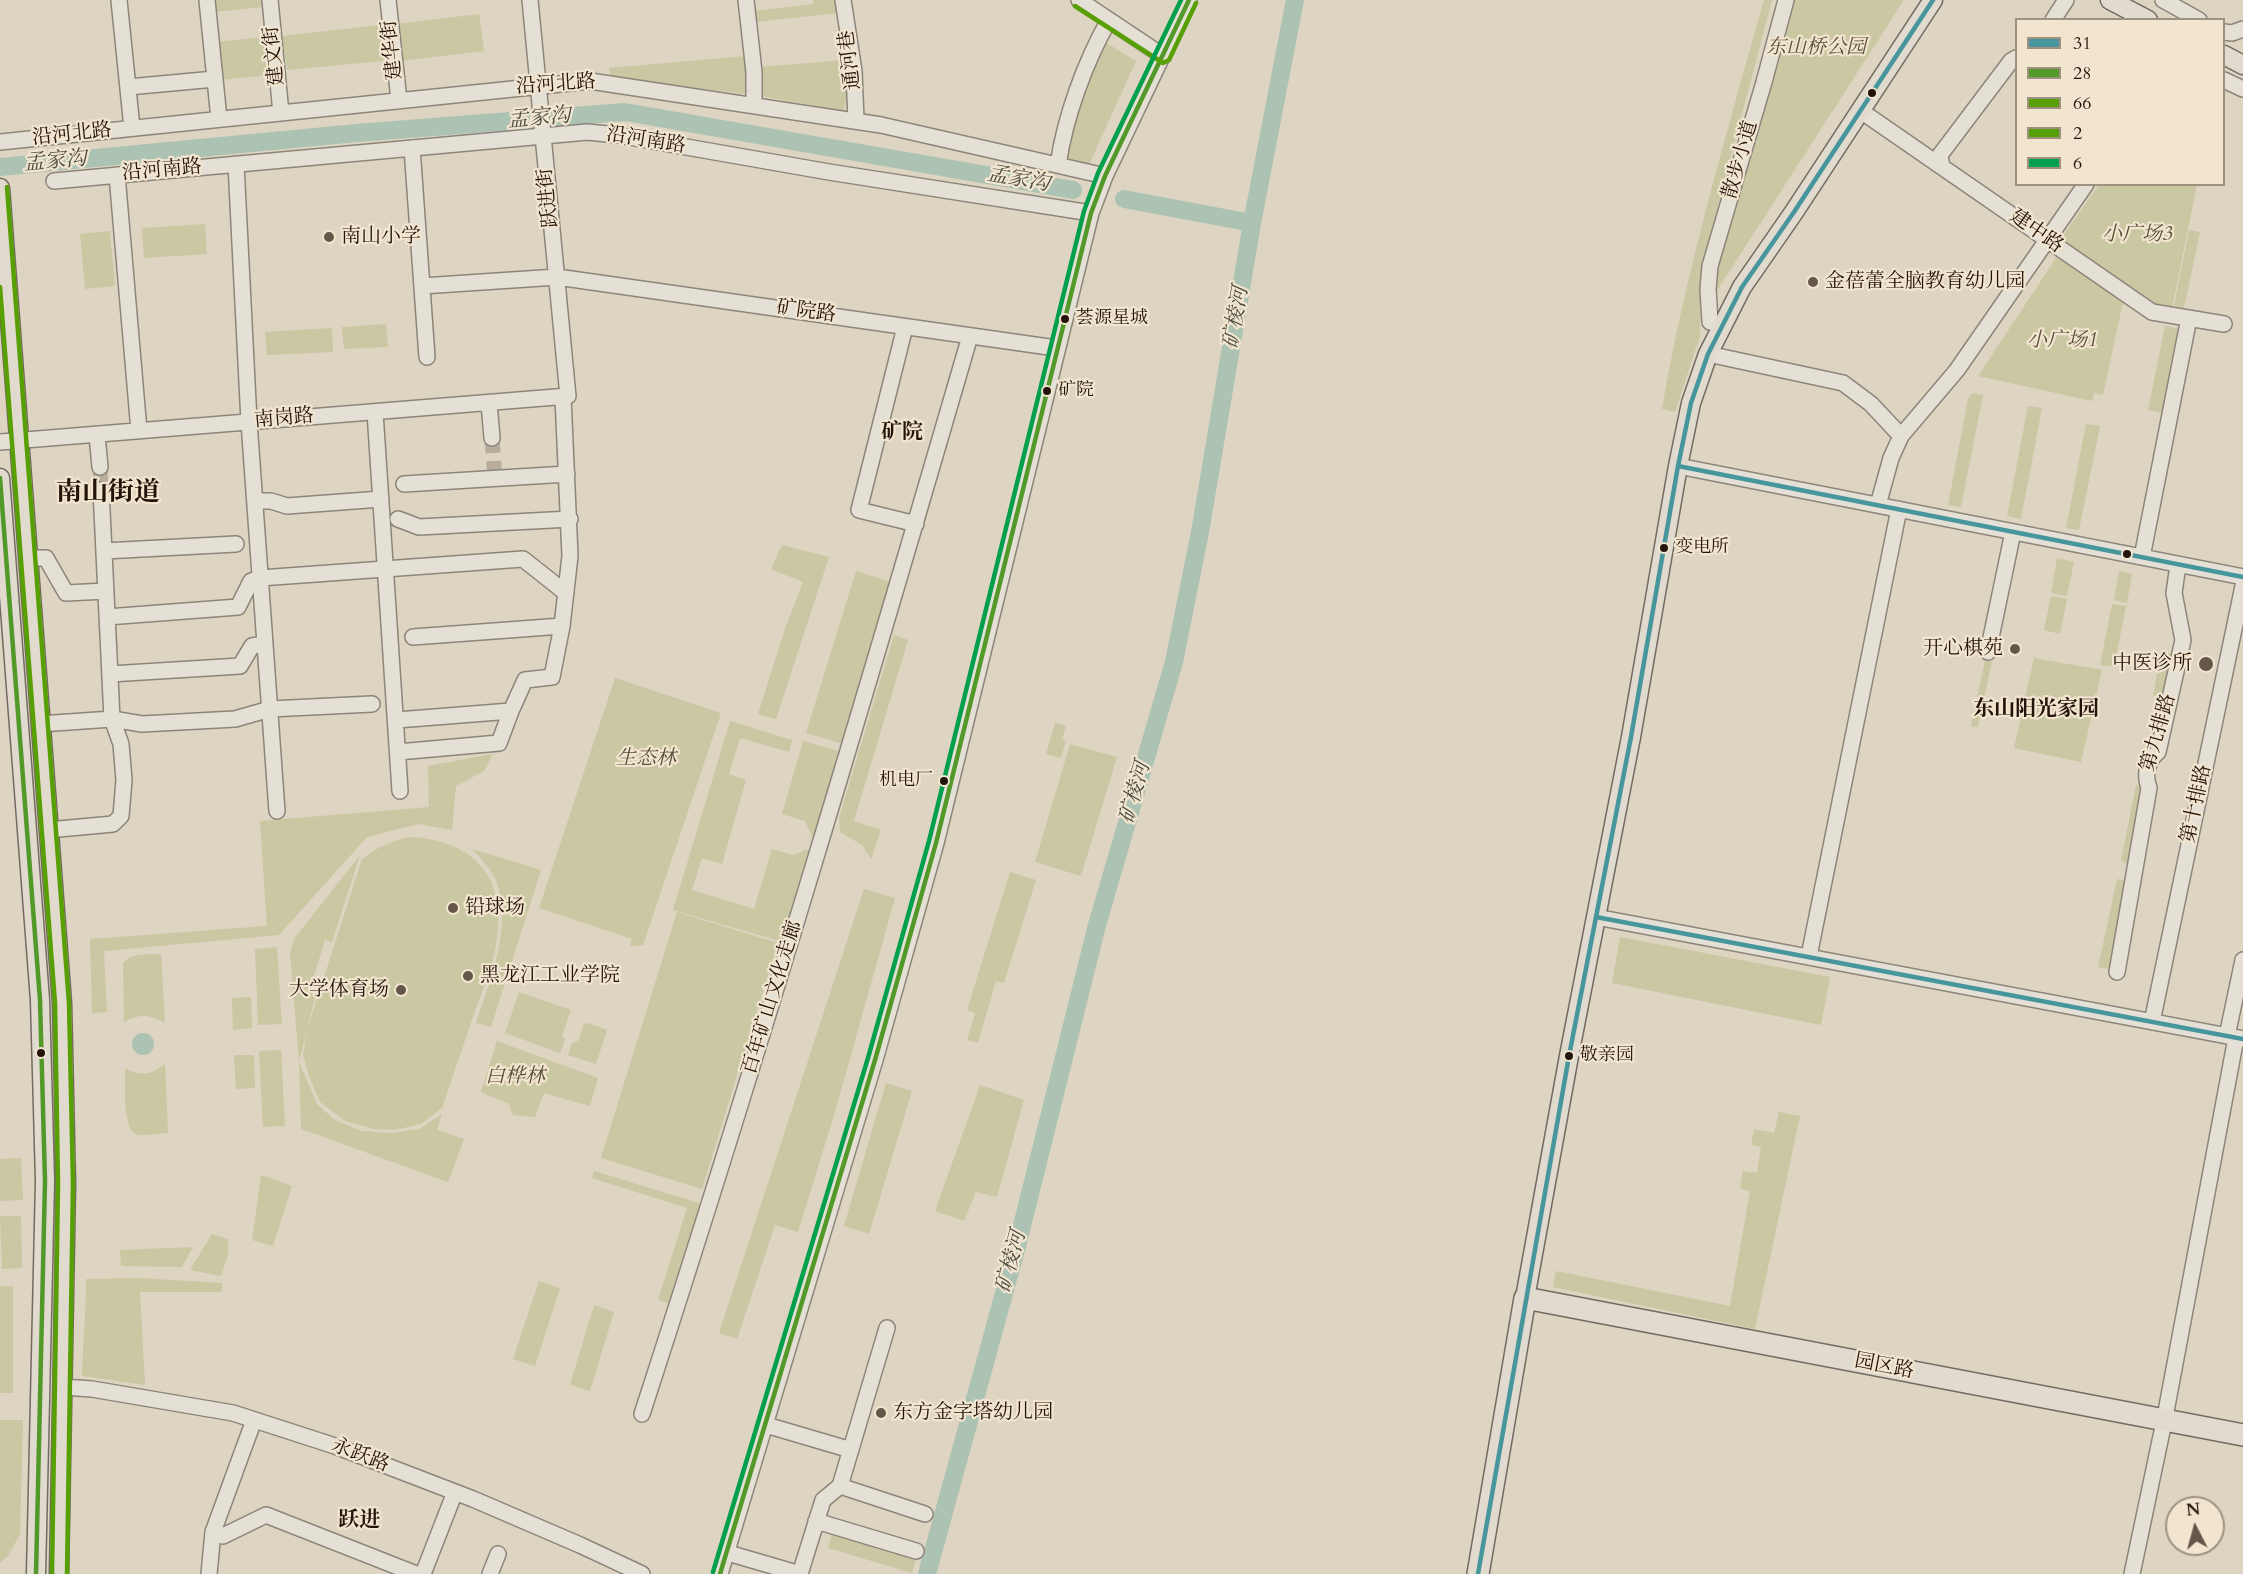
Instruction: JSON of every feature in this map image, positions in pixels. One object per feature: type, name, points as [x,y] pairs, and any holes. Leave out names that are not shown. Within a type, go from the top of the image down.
[{"type":"highway","name":"园区路","points":[[1525,1298],[2243,1436]]},
{"type":"highway","points":[[1478,1574],[1525,1298]]},
{"type":"main road","points":[[1525,1298],[1631,737],[1691,403],[1708,354],[1742,287],[1933,0]]},
{"type":"main road","points":[[2110,0],[2144,18]]},
{"type":"main road","points":[[2225,56],[2243,64]]},
{"type":"main road","points":[[1,194],[9,442],[27,558],[62,1003],[66,1184],[59,1574]]},
{"type":"main road","points":[[0,478],[6,630],[40,1000],[44,1146],[36,1574]]},
{"type":"street","points":[[119,0],[132,128]]},
{"type":"street","points":[[207,0],[219,119]]},
{"type":"street","name":"建文街","points":[[270,0],[281,113]]},
{"type":"street","name":"建华街","points":[[388,0],[399,100]]},
{"type":"street","name":"跃进街","points":[[511,711],[525,680],[552,677],[562,627],[570,556],[566,397],[557,277],[530,0]]},
{"type":"street","points":[[746,0],[754,72],[754,105]]},
{"type":"street","name":"通河巷","points":[[843,0],[854,71],[855,120]]},
{"type":"street","points":[[1079,0],[1163,56]]},
{"type":"street","points":[[720,1574],[875,1060],[936,843],[1091,213],[1105,176],[1189,0]]},
{"type":"street","name":"散步小道","points":[[1710,322],[1708,289],[1710,267],[1786,0]]},
{"type":"street","points":[[2054,18],[2067,0]]},
{"type":"street","points":[[2163,0],[2195,18]]},
{"type":"street","points":[[1058,165],[1068,122],[1084,72],[1095,44],[1109,20]]},
{"type":"street","points":[[2225,32],[2232,33],[2243,29]]},
{"type":"street","points":[[1942,167],[1940,155],[2015,59]]},
{"type":"street","points":[[128,87],[215,79]]},
{"type":"street","name":"沿河北路","points":[[0,142],[590,81],[855,120],[1105,176]]},
{"type":"street","points":[[2225,81],[2243,88]]},
{"type":"street","name":"建中路","points":[[1861,111],[2152,312],[2224,324]]},
{"type":"street","name":"沿河南路","points":[[54,181],[412,148],[543,133],[587,132],[618,135],[1091,213]]},
{"type":"street","points":[[412,148],[427,357]]},
{"type":"street","points":[[236,164],[249,422],[278,811]]},
{"type":"street","points":[[117,175],[139,431]]},
{"type":"street","points":[[1878,505],[1891,458],[1901,436],[1957,370],[2085,186]]},
{"type":"street","name":"矿院路","points":[[422,286],[557,277],[1056,348]]},
{"type":"street","points":[[2142,558],[2189,318]]},
{"type":"street","points":[[905,327],[860,510],[916,524]]},
{"type":"street","name":"百年矿山文化走廊","points":[[642,1414],[742,1100],[900,580],[970,336]]},
{"type":"street","points":[[1708,354],[1844,383],[1871,404],[1901,436]]},
{"type":"street","name":"南岗路","points":[[9,442],[566,397]]},
{"type":"street","points":[[489,403],[492,438]]},
{"type":"street","points":[[375,412],[400,791]]},
{"type":"street","points":[[97,435],[100,467]]},
{"type":"street","points":[[1678,466],[2243,577]]},
{"type":"street","points":[[404,484],[567,474]]},
{"type":"street","points":[[48,830],[114,824],[121,816],[124,780],[122,744],[112,719],[101,490]]},
{"type":"street","points":[[255,501],[271,501],[287,506],[381,499]]},
{"type":"street","points":[[1809,956],[1899,509]]},
{"type":"street","points":[[398,519],[419,527],[570,519]]},
{"type":"street","points":[[1988,652],[2013,532]]},
{"type":"street","points":[[104,551],[236,544]]},
{"type":"street","points":[[27,558],[46,558],[66,593],[106,591]]},
{"type":"street","points":[[107,617],[238,607],[251,581],[260,578],[523,559],[566,593]]},
{"type":"street","name":"第九排路","points":[[2117,972],[2150,788],[2146,779],[2150,758],[2158,752],[2183,640],[2174,593],[2178,565]]},
{"type":"street","name":"第十排路","points":[[2152,1022],[2243,586]]},
{"type":"street","points":[[413,637],[562,627]]},
{"type":"street","points":[[110,674],[240,666],[252,646],[265,644]]},
{"type":"street","points":[[40,724],[112,719],[142,724],[235,719],[270,710],[372,704]]},
{"type":"street","points":[[397,720],[511,711],[499,743],[398,752]]},
{"type":"street","points":[[1596,917],[2152,1022],[2235,1035]]},
{"type":"street","points":[[2132,1574],[2164,1421],[2235,1035],[2243,960]]},
{"type":"street","points":[[728,1553],[800,1574],[823,1500],[840,1486],[887,1328]]},
{"type":"street","name":"永跃路","points":[[63,1387],[92,1389],[232,1413],[255,1420],[335,1446],[455,1492],[642,1574]]},
{"type":"street","points":[[209,1574],[213,1532],[255,1420]]},
{"type":"street","points":[[766,1425],[851,1450]]},
{"type":"street","points":[[840,1486],[925,1514]]},
{"type":"street","points":[[423,1574],[455,1492]]},
{"type":"street","points":[[213,1532],[223,1536],[266,1515],[416,1574]]},
{"type":"street","points":[[816,1521],[916,1551]]},
{"type":"street","points":[[489,1574],[498,1554]]},
{"type":"green space","points":[[212,0],[263,0],[263,7],[214,12]]},
{"type":"green space","points":[[813,0],[835,0],[837,13],[756,22],[754,11],[813,4]]},
{"type":"green space","points":[[1764,0],[1772,0],[1701,270],[1700,336],[1675,412],[1662,409],[1695,254]]},
{"type":"green space","name":"东山桥公园","points":[[1779,0],[1904,0],[1711,300],[1713,270]]},
{"type":"green space","points":[[479,14],[484,51],[400,61],[396,24]]},
{"type":"green space","points":[[380,25],[383,61],[287,70],[282,36]]},
{"type":"green space","points":[[264,37],[268,75],[221,80],[217,42]]},
{"type":"green space","points":[[1100,39],[1136,61],[1087,169],[1061,162]]},
{"type":"green space","points":[[746,56],[746,94],[611,78],[609,68]]},
{"type":"green space","points":[[843,60],[850,88],[843,111],[761,96],[759,67]]},
{"type":"green space","name":"小广场3","points":[[2098,186],[2197,186],[2172,308],[2155,305],[2063,243],[2062,237]]},
{"type":"green space","points":[[205,224],[207,254],[144,258],[142,228]]},
{"type":"green space","points":[[2189,230],[2200,232],[2184,308],[2174,306]]},
{"type":"green space","points":[[110,231],[115,286],[85,289],[80,234]]},
{"type":"green space","name":"小广场1","points":[[2058,255],[2123,302],[2103,395],[2094,393],[2092,401],[1978,376]]},
{"type":"green space","points":[[386,324],[388,347],[344,349],[342,327]]},
{"type":"green space","points":[[2165,326],[2181,329],[2164,413],[2148,410]]},
{"type":"green space","points":[[332,328],[333,352],[267,355],[265,332]]},
{"type":"green space","points":[[1973,393],[1983,395],[1961,507],[1948,505],[1968,399]]},
{"type":"green space","points":[[2028,406],[2042,408],[2021,519],[2007,516]]},
{"type":"green space","points":[[2086,424],[2100,426],[2079,530],[2066,528]]},
{"type":"green space","points":[[782,545],[829,557],[776,719],[758,714],[785,629],[803,582],[771,569]]},
{"type":"green space","points":[[2057,558],[2074,562],[2067,596],[2051,593]]},
{"type":"green space","points":[[856,571],[897,584],[847,745],[806,733]]},
{"type":"green space","points":[[2119,571],[2132,574],[2127,603],[2114,600]]},
{"type":"green space","points":[[2051,596],[2067,599],[2060,634],[2044,630]]},
{"type":"green space","points":[[2112,604],[2126,606],[2114,667],[2100,665]]},
{"type":"green space","points":[[894,635],[908,640],[854,821],[881,830],[871,859],[862,845],[840,832],[839,818]]},
{"type":"green space","points":[[2161,652],[2173,654],[2165,699],[2153,696]]},
{"type":"green space","points":[[2034,658],[2102,670],[2081,762],[2014,748]]},
{"type":"green space","points":[[1985,660],[1992,661],[1978,727],[1971,726]]},
{"type":"green space","name":"生态林","points":[[615,678],[721,713],[643,945],[630,946],[632,939],[539,908]]},
{"type":"green space","points":[[730,721],[792,740],[789,752],[740,738],[729,774],[746,780],[722,864],[702,858],[692,890],[754,909],[772,849],[793,855],[806,850],[813,852],[786,943],[673,910]]},
{"type":"green space","points":[[1055,723],[1066,726],[1062,739],[1066,741],[1061,758],[1046,754]]},
{"type":"green space","points":[[803,741],[844,753],[818,837],[812,836],[805,821],[782,814]]},
{"type":"green space","points":[[1070,744],[1117,757],[1081,876],[1035,862]]},
{"type":"green space","points":[[493,754],[484,771],[456,786],[452,830],[418,824],[367,837],[279,935],[104,951],[107,1012],[92,1013],[90,939],[267,926],[260,821],[429,807],[428,766]]},
{"type":"green space","points":[[2136,785],[2147,787],[2131,864],[2121,861]]},
{"type":"green space","name":"大学体育场","points":[[412,837],[456,847],[485,871],[498,905],[495,950],[442,1108],[421,1124],[395,1130],[373,1129],[345,1121],[320,1102],[303,1055],[307,1030],[362,859],[386,845]]},
{"type":"green space","points":[[472,849],[541,870],[491,1027],[476,1023],[497,955],[502,920],[501,903],[494,875]]},
{"type":"green space","points":[[360,855],[332,942],[325,940],[313,979],[319,981],[299,1062],[290,953],[294,939]]},
{"type":"green space","points":[[1010,872],[1036,880],[1004,983],[996,981],[978,1043],[967,1040],[975,1013],[967,1010]]},
{"type":"green space","points":[[2117,879],[2130,882],[2111,970],[2098,967]]},
{"type":"green space","points":[[864,889],[895,898],[835,1112],[798,1232],[775,1225],[737,1339],[719,1333]]},
{"type":"green space","points":[[677,912],[778,943],[702,1189],[601,1158]]},
{"type":"green space","points":[[1620,937],[1830,977],[1821,1025],[1612,983]]},
{"type":"green space","points":[[277,947],[282,1024],[258,1025],[255,949]]},
{"type":"green space","points":[[161,954],[165,1023],[144,1016],[124,1022],[123,964],[134,956]]},
{"type":"green space","points":[[519,992],[571,1010],[562,1036],[565,1040],[560,1053],[505,1033]]},
{"type":"green space","points":[[251,997],[252,1028],[233,1030],[232,998]]},
{"type":"green space","points":[[588,1023],[607,1030],[596,1064],[568,1055],[572,1043],[578,1041],[584,1024]]},
{"type":"green space","name":"白桦林","points":[[497,1041],[598,1078],[590,1106],[544,1093],[535,1117],[513,1115],[509,1104],[481,1092]]},
{"type":"green space","points":[[281,1050],[285,1126],[263,1127],[259,1051]]},
{"type":"green space","points":[[234,1055],[254,1055],[255,1088],[236,1089]]},
{"type":"green space","points":[[299,1062],[317,1104],[335,1120],[362,1131],[390,1133],[419,1129],[442,1114],[437,1130],[464,1139],[448,1182],[301,1129]]},
{"type":"green space","points":[[165,1063],[168,1133],[139,1135],[129,1126],[127,1117],[125,1068],[141,1074],[156,1070]]},
{"type":"green space","points":[[886,1083],[912,1091],[869,1234],[844,1226]]},
{"type":"green space","points":[[980,1085],[1024,1100],[997,1197],[976,1192],[964,1221],[935,1211]]},
{"type":"green space","points":[[1779,1112],[1800,1116],[1755,1329],[1553,1287],[1556,1271],[1730,1306],[1750,1191],[1740,1188],[1743,1171],[1757,1173],[1761,1147],[1751,1145],[1754,1129],[1774,1133]]},
{"type":"green space","points":[[21,1158],[23,1200],[0,1201],[0,1159]]},
{"type":"green space","points":[[594,1171],[702,1204],[670,1304],[658,1300],[687,1208],[592,1178]]},
{"type":"green space","points":[[261,1175],[292,1186],[273,1246],[252,1240]]},
{"type":"green space","points":[[0,1216],[21,1216],[22,1268],[2,1269]]},
{"type":"green space","points":[[212,1234],[228,1239],[228,1255],[221,1276],[190,1270]]},
{"type":"green space","points":[[193,1247],[182,1267],[121,1266],[120,1250]]},
{"type":"green space","points":[[139,1278],[222,1283],[222,1292],[140,1292],[145,1385],[82,1376],[86,1279]]},
{"type":"green space","points":[[539,1281],[560,1288],[535,1366],[513,1359]]},
{"type":"green space","points":[[0,1286],[13,1286],[13,1393],[0,1393]]},
{"type":"green space","points":[[594,1305],[614,1312],[590,1391],[570,1385]]},
{"type":"green space","points":[[0,1420],[23,1420],[20,1534],[8,1556],[0,1563]]},
{"type":"green space","points":[[833,1530],[917,1555],[912,1573],[828,1548]]},
{"type":"shaded area","points":[[143,1033],[151,1036],[154,1044],[151,1052],[143,1055],[135,1052],[132,1044],[135,1036]]},
{"type":"waterway","name":"矿棱河","points":[[927,1574],[1017,1246],[1097,925],[1174,662],[1200,532],[1252,223],[1295,0]]},
{"type":"waterway","name":"孟家沟","points":[[0,167],[357,133],[625,112],[1073,190]]},
{"type":"waterway","name":"孟家沟","points":[[1124,199],[1252,223]]},
{"type":"tunnel","points":[[492,438],[495,479]]},
{"type":"tunnel","points":[[100,467],[101,490]]},
{"type":"transit line","name":"6","points":[[713,1572],[868,1058],[929,841],[1084,211],[1098,173],[1181,0]]},
{"type":"transit line","name":"28","points":[[720,1574],[875,1060],[936,843],[1091,213],[1105,176],[1189,0]]},
{"type":"transit line","name":"31","points":[[1478,1574],[1569,1056],[1631,737],[1691,403],[1708,354],[1742,287],[1933,0]]},
{"type":"transit line","name":"66","points":[[1075,6],[1163,63],[1169,60],[1196,3]]},
{"type":"transit line","name":"2","points":[[7,187],[69,1003],[73,1184],[67,1574]]},
{"type":"transit line","name":"66","points":[[0,287],[55,1003],[58,1184],[52,1574]]},
{"type":"transit line","name":"31","points":[[1678,466],[2243,577]]},
{"type":"transit line","name":"28","points":[[0,478],[40,1000],[45,1181],[36,1574]]},
{"type":"transit line","name":"31","points":[[1596,917],[2243,1039]]},
{"type":"place","name":"南山小学","points":[[329,237]]},
{"type":"place","name":"金蓓蕾全脑教育幼儿园","points":[[1813,282]]},
{"type":"place","name":"荟源星城","points":[[1065,319]]},
{"type":"place","name":"矿院","points":[[1047,391]]},
{"type":"place","name":"变电所","points":[[1664,548]]},
{"type":"place","name":"开心棋苑","points":[[2015,649]]},
{"type":"place","name":"中医诊所","points":[[2206,664]]},
{"type":"place","name":"机电厂","points":[[944,781]]},
{"type":"place","name":"铅球场","points":[[453,908]]},
{"type":"place","name":"黑龙江工业学院","points":[[468,976]]},
{"type":"place","name":"大学体育场","points":[[401,990]]},
{"type":"place","name":"敬亲园","points":[[1569,1056]]},
{"type":"place","name":"东方金字塔幼儿园","points":[[881,1413]]},
{"type":"district","name":"矿院","points":[[902,433]]},
{"type":"district","name":"南山街道","points":[[108,494]]},
{"type":"district","name":"东山阳光家园","points":[[2036,710]]},
{"type":"district","name":"跃进","points":[[359,1521]]}]
